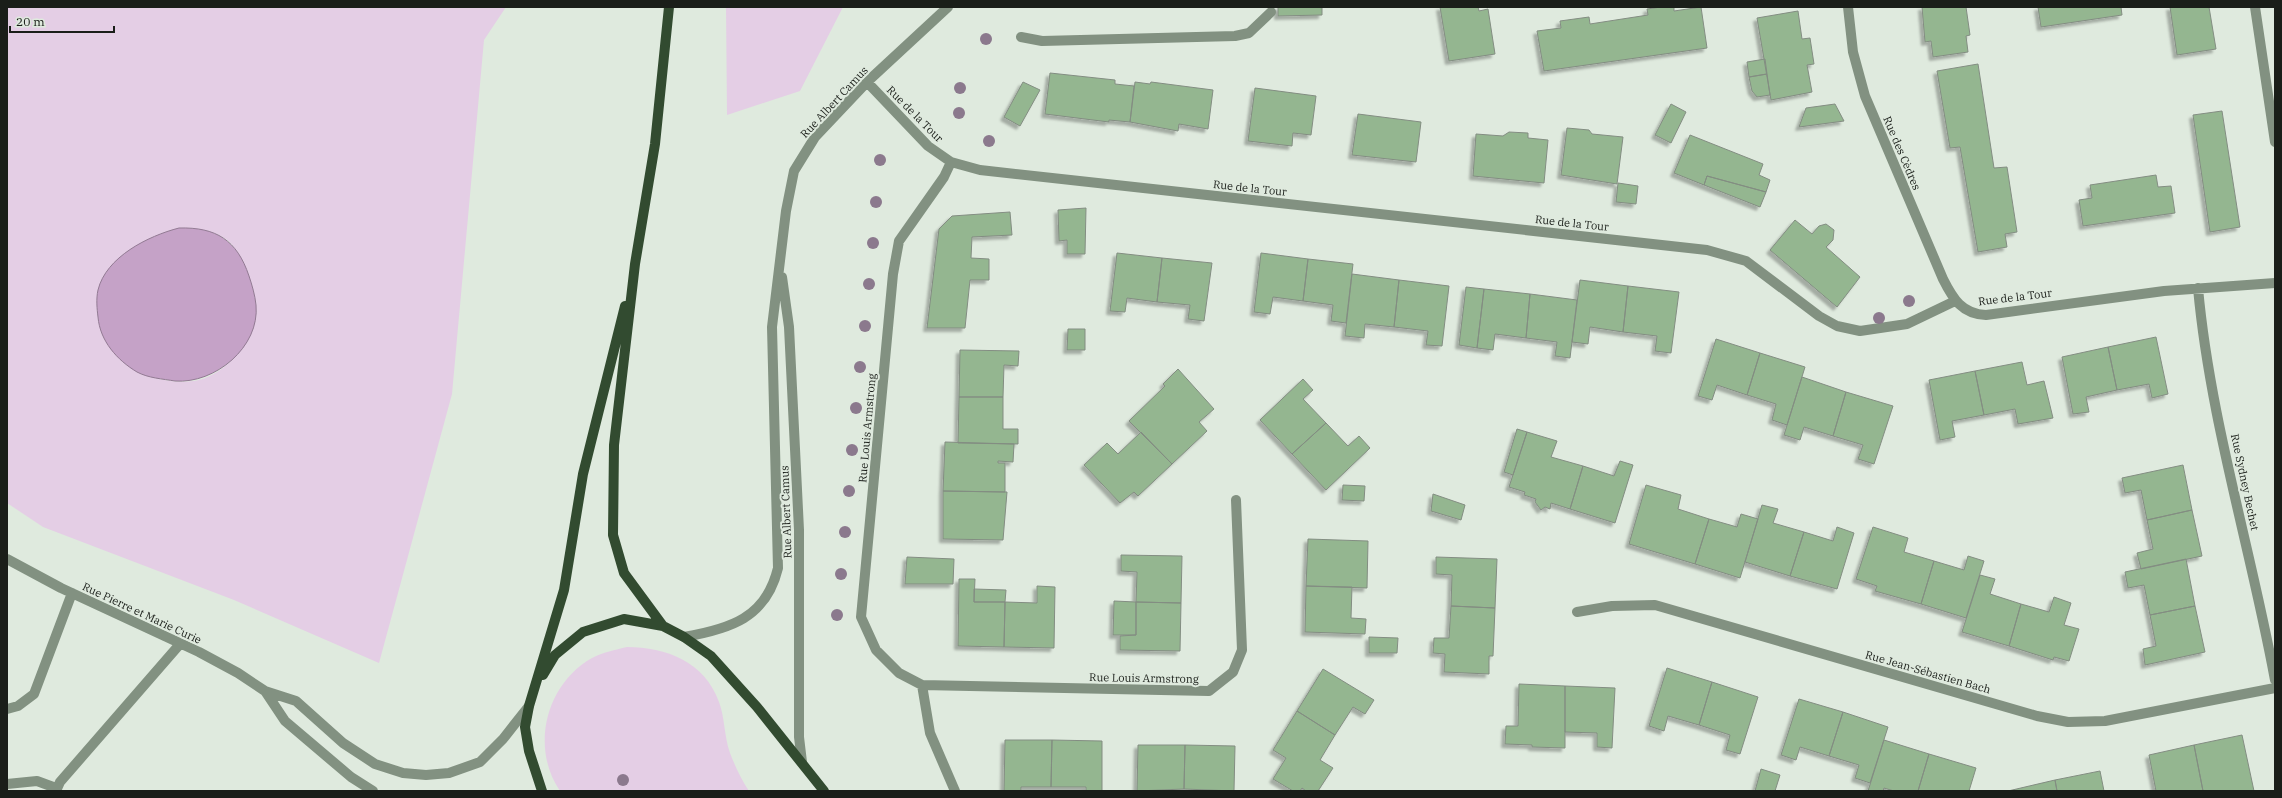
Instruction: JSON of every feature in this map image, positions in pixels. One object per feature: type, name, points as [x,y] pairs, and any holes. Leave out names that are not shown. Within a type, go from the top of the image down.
[{"type":"main road","points":[[663,626],[624,573],[613,534],[614,445],[636,264],[655,144],[669,7]]},
{"type":"main road","points":[[542,791],[528,745],[525,727],[529,706],[564,590],[583,474],[636,264]]},
{"type":"main road","points":[[535,689],[555,655],[584,632],[624,619],[663,626],[684,637],[711,656],[802,762],[824,791]]},
{"type":"street","name":"Rue Albert Camus","points":[[684,637],[721,630],[742,620],[756,610],[766,598],[774,583],[778,568],[772,327],[786,211],[794,170],[815,137],[867,82],[948,7]]},
{"type":"street","name":"Rue des Cèdres","points":[[1848,7],[1853,52],[1866,96],[1943,279],[1955,301]]},
{"type":"street","points":[[2256,7],[2275,142]]},
{"type":"street","points":[[1021,36],[1042,41],[1235,36],[1249,33],[1271,12]]},
{"type":"street","name":"Rue de la Tour","points":[[867,82],[928,146],[951,162],[980,170],[1707,250],[1746,260],[1819,316],[1837,326],[1860,331],[1907,324],[1955,301],[1968,312],[1986,315],[2076,302],[2198,288],[2275,283]]},
{"type":"street","name":"Rue Louis Armstrong","points":[[951,162],[944,177],[899,241],[893,274],[861,617],[876,650],[899,672],[922,685],[1209,691],[1234,672],[1242,650],[1236,500]]},
{"type":"street","name":"Rue Albert Camus","points":[[780,262],[789,327],[795,422],[799,530],[799,737],[802,762]]},
{"type":"street","name":"Rue Sydney Bechet","points":[[2198,288],[2200,317],[2224,448],[2275,680]]},
{"type":"street","name":"Rue Pierre et Marie Curie","points":[[7,559],[72,594],[180,644],[238,673],[265,691],[296,701],[343,742],[375,764],[403,773],[426,775],[449,774],[480,762],[503,739],[529,706]]},
{"type":"street","points":[[7,709],[18,706],[34,694],[72,594]]},
{"type":"street","name":"Rue Jean-Sébastien Bach","points":[[1577,612],[1612,606],[1655,605],[2037,716],[2068,722],[2105,722],[2275,688]]},
{"type":"street","points":[[7,784],[37,780],[56,790],[180,644]]},
{"type":"street","points":[[922,685],[930,733],[955,791]]},
{"type":"street","name":"Rue Pierre et Marie Curie","points":[[265,691],[285,721],[351,777],[373,791]]},
{"type":"shaded area","points":[[7,7],[506,7],[484,40],[452,394],[379,663],[234,600],[43,527],[7,503]],"holes":[[[188,228],[210,232],[225,239],[231,244],[241,260],[254,292],[256,306],[252,330],[240,352],[231,361],[210,376],[199,380],[181,382],[162,380],[143,374],[120,358],[108,345],[104,337],[98,321],[98,302],[101,283],[112,266],[144,242],[168,232]]]},
{"type":"shaded area","points":[[726,7],[843,7],[800,91],[727,115]]},
{"type":"shaded area","points":[[179,228],[192,228],[214,233],[231,245],[238,253],[249,276],[256,305],[255,320],[251,335],[243,348],[232,360],[205,376],[190,380],[175,381],[141,374],[116,356],[106,342],[99,326],[97,300],[98,290],[103,278],[119,258],[142,242],[154,236]]},
{"type":"shaded area","points":[[627,647],[656,650],[670,654],[694,667],[704,677],[713,688],[719,702],[730,753],[743,782],[749,791],[560,791],[551,774],[546,755],[545,736],[548,718],[554,700],[563,684],[576,669],[596,656]]},
{"type":"building","points":[[1278,7],[1322,7],[1322,15],[1278,16]]},
{"type":"building","points":[[1440,7],[1478,7],[1479,11],[1488,9],[1495,54],[1449,61]]},
{"type":"building","points":[[1674,7],[1674,11],[1701,7],[1707,48],[1544,71],[1537,31],[1561,28],[1560,21],[1589,17],[1590,24],[1648,15],[1647,9]]},
{"type":"building","points":[[1922,7],[1966,7],[1970,35],[1966,36],[1968,52],[1933,57],[1931,41],[1925,42]]},
{"type":"building","points":[[2038,7],[2121,7],[2122,15],[2041,27]]},
{"type":"building","points":[[2170,7],[2209,7],[2216,49],[2177,55]]},
{"type":"building","points":[[1798,11],[1802,39],[1810,38],[1814,64],[1807,65],[1812,92],[1771,100],[1757,18]]},
{"type":"building","points":[[1765,59],[1767,74],[1749,77],[1747,62]]},
{"type":"building","points":[[1978,64],[1994,168],[2007,167],[2017,232],[2005,234],[2007,247],[1978,252],[1960,147],[1950,148],[1937,71]]},
{"type":"building","points":[[1050,73],[1115,80],[1115,84],[1134,86],[1130,122],[1109,120],[1109,122],[1045,114]]},
{"type":"building","points":[[1767,74],[1770,95],[1757,97],[1752,91],[1749,77]]},
{"type":"building","points":[[1023,82],[1040,90],[1020,126],[1004,117]]},
{"type":"building","points":[[1135,82],[1150,84],[1151,82],[1213,90],[1208,129],[1179,124],[1178,131],[1130,122]]},
{"type":"building","points":[[1255,88],[1316,96],[1311,135],[1293,133],[1292,146],[1248,141]]},
{"type":"building","points":[[1671,104],[1686,112],[1671,143],[1655,135]]},
{"type":"building","points":[[1835,104],[1844,121],[1799,127],[1806,108]]},
{"type":"building","points":[[2222,111],[2240,227],[2210,232],[2193,115]]},
{"type":"building","points":[[1358,114],[1421,122],[1416,162],[1352,155]]},
{"type":"building","points":[[1567,128],[1589,130],[1592,134],[1623,137],[1617,184],[1561,175]]},
{"type":"building","points":[[1509,132],[1528,133],[1528,138],[1548,140],[1544,183],[1473,176],[1476,134],[1503,136]]},
{"type":"building","points":[[1690,135],[1763,164],[1759,175],[1770,180],[1766,192],[1707,176],[1704,185],[1674,173]]},
{"type":"building","points":[[2156,175],[2158,187],[2171,186],[2175,213],[2083,226],[2079,200],[2092,198],[2090,185]]},
{"type":"building","points":[[1707,176],[1766,192],[1760,207],[1704,185]]},
{"type":"building","points":[[1618,183],[1638,186],[1636,204],[1616,202]]},
{"type":"building","points":[[1086,208],[1085,254],[1067,254],[1067,240],[1059,241],[1058,210]]},
{"type":"building","points":[[1010,212],[1012,235],[972,237],[971,258],[989,259],[989,280],[970,280],[965,328],[927,328],[939,229],[952,216]]},
{"type":"building","points":[[1795,220],[1812,234],[1819,226],[1826,224],[1834,230],[1833,240],[1826,247],[1860,277],[1837,307],[1770,250]]},
{"type":"building","points":[[1117,253],[1162,258],[1157,302],[1127,298],[1125,312],[1110,311]]},
{"type":"building","points":[[1261,253],[1308,259],[1303,301],[1273,297],[1270,314],[1254,312]]},
{"type":"building","points":[[1162,258],[1212,263],[1204,321],[1188,319],[1190,305],[1157,302]]},
{"type":"building","points":[[1308,259],[1353,264],[1346,323],[1331,321],[1333,305],[1303,301]]},
{"type":"building","points":[[1352,274],[1399,280],[1394,327],[1365,324],[1364,338],[1345,336]]},
{"type":"building","points":[[1399,280],[1449,286],[1442,346],[1426,345],[1428,331],[1394,327]]},
{"type":"building","points":[[1580,280],[1628,286],[1623,332],[1590,327],[1588,344],[1572,342]]},
{"type":"building","points":[[1628,286],[1679,292],[1671,353],[1655,351],[1657,336],[1623,332]]},
{"type":"building","points":[[1466,287],[1484,289],[1477,348],[1459,345]]},
{"type":"building","points":[[1484,289],[1530,294],[1526,338],[1495,334],[1493,350],[1477,348]]},
{"type":"building","points":[[1530,294],[1577,300],[1570,358],[1555,356],[1557,342],[1526,338]]},
{"type":"building","points":[[1068,329],[1085,329],[1085,350],[1067,350]]},
{"type":"building","points":[[2156,337],[2168,394],[2152,398],[2149,384],[2117,390],[2108,347]]},
{"type":"building","points":[[1716,339],[1760,353],[1747,395],[1717,385],[1712,400],[1698,396]]},
{"type":"building","points":[[2108,347],[2117,390],[2086,397],[2089,412],[2073,414],[2062,357]]},
{"type":"building","points":[[960,350],[1019,351],[1018,366],[1004,365],[1003,397],[959,397]]},
{"type":"building","points":[[1760,353],[1805,367],[1787,425],[1772,420],[1776,404],[1747,395]]},
{"type":"building","points":[[2022,362],[2027,385],[2044,381],[2053,418],[2018,424],[2015,409],[1984,415],[1975,371]]},
{"type":"building","points":[[1178,369],[1214,409],[1199,422],[1207,431],[1172,464],[1129,421],[1165,386],[1163,384]]},
{"type":"building","points":[[1975,371],[1984,415],[1952,421],[1955,437],[1940,440],[1929,380]]},
{"type":"building","points":[[1802,377],[1846,392],[1833,436],[1804,427],[1800,440],[1784,435]]},
{"type":"building","points":[[1303,379],[1313,390],[1303,399],[1326,423],[1292,454],[1260,420]]},
{"type":"building","points":[[1846,392],[1893,406],[1874,464],[1858,459],[1863,445],[1833,436]]},
{"type":"building","points":[[959,397],[1003,397],[1003,429],[1018,429],[1018,444],[958,443]]},
{"type":"building","points":[[1326,423],[1348,446],[1359,436],[1370,448],[1326,490],[1292,454]]},
{"type":"building","points":[[1517,429],[1527,432],[1513,475],[1504,472]]},
{"type":"building","points":[[1141,432],[1172,464],[1138,496],[1134,492],[1120,503],[1084,465],[1107,443],[1118,454]]},
{"type":"building","points":[[1527,432],[1557,441],[1551,457],[1583,466],[1570,509],[1551,503],[1550,509],[1545,507],[1541,510],[1535,502],[1536,499],[1524,495],[1525,492],[1509,487]]},
{"type":"building","points":[[945,442],[1014,444],[1013,462],[998,461],[998,463],[1005,463],[1005,492],[943,491]]},
{"type":"building","points":[[1620,461],[1633,465],[1615,523],[1570,509],[1583,466],[1614,476]]},
{"type":"building","points":[[2183,465],[2192,510],[2147,520],[2141,490],[2125,493],[2122,478]]},
{"type":"building","points":[[1343,485],[1365,486],[1364,501],[1342,500]]},
{"type":"building","points":[[1646,485],[1681,495],[1678,509],[1709,519],[1695,564],[1629,544]]},
{"type":"building","points":[[943,491],[1007,492],[1003,540],[943,539]]},
{"type":"building","points":[[1433,494],[1465,505],[1461,520],[1431,511]]},
{"type":"building","points":[[1762,505],[1778,509],[1773,523],[1804,532],[1790,576],[1745,562]]},
{"type":"building","points":[[2192,510],[2202,556],[2141,569],[2137,553],[2153,549],[2147,520]]},
{"type":"building","points":[[1741,514],[1758,519],[1740,578],[1695,564],[1709,519],[1737,527]]},
{"type":"building","points":[[1837,527],[1854,533],[1837,589],[1790,576],[1804,532],[1833,541]]},
{"type":"building","points":[[1873,527],[1908,538],[1904,552],[1934,561],[1921,604],[1875,591],[1877,586],[1856,579]]},
{"type":"building","points":[[1308,539],[1368,541],[1367,588],[1306,586]]},
{"type":"building","points":[[1121,555],[1182,556],[1181,603],[1136,602],[1137,572],[1121,571]]},
{"type":"building","points":[[1968,556],[1984,561],[1966,618],[1921,604],[1934,561],[1964,570]]},
{"type":"building","points":[[907,557],[954,559],[953,584],[905,584]]},
{"type":"building","points":[[1436,557],[1497,559],[1495,608],[1451,606],[1452,575],[1436,574]]},
{"type":"building","points":[[2186,559],[2195,606],[2150,615],[2144,585],[2128,588],[2125,572]]},
{"type":"building","points":[[1980,575],[1995,579],[1990,594],[2021,604],[2009,646],[1962,632]]},
{"type":"building","points":[[959,579],[975,579],[974,602],[1005,602],[1004,647],[958,646]]},
{"type":"building","points":[[1037,586],[1055,587],[1054,648],[1004,647],[1005,602],[1037,603]]},
{"type":"building","points":[[1306,586],[1352,587],[1351,618],[1366,619],[1365,634],[1305,632]]},
{"type":"building","points":[[974,589],[1006,590],[1005,602],[974,602]]},
{"type":"building","points":[[2054,597],[2071,603],[2064,625],[2079,629],[2069,661],[2054,657],[2053,660],[2009,646],[2021,604],[2049,612]]},
{"type":"building","points":[[1114,601],[1136,602],[1136,635],[1113,635]]},
{"type":"building","points":[[1136,602],[1181,603],[1180,651],[1120,650],[1120,636],[1136,635]]},
{"type":"building","points":[[1451,606],[1495,608],[1493,656],[1489,656],[1489,674],[1444,672],[1445,654],[1433,653],[1434,638],[1449,638]]},
{"type":"building","points":[[2195,606],[2205,652],[2145,665],[2143,649],[2156,646],[2150,615]]},
{"type":"building","points":[[1369,637],[1398,638],[1397,653],[1369,653]]},
{"type":"building","points":[[1667,668],[1712,682],[1699,725],[1668,716],[1664,731],[1649,726]]},
{"type":"building","points":[[1323,669],[1374,700],[1365,714],[1353,707],[1335,735],[1297,711]]},
{"type":"building","points":[[1712,682],[1758,697],[1740,754],[1726,750],[1730,735],[1699,725]]},
{"type":"building","points":[[1519,684],[1565,686],[1565,748],[1505,744],[1506,726],[1518,726]]},
{"type":"building","points":[[1565,686],[1615,688],[1612,748],[1597,747],[1597,733],[1565,732]]},
{"type":"building","points":[[1799,699],[1843,712],[1829,756],[1800,747],[1796,760],[1781,755]]},
{"type":"building","points":[[1297,711],[1335,735],[1320,760],[1333,768],[1318,791],[1306,791],[1302,788],[1300,791],[1293,791],[1273,779],[1286,758],[1273,750]]},
{"type":"building","points":[[1843,712],[1888,727],[1870,783],[1855,778],[1859,765],[1829,756]]},
{"type":"building","points":[[2242,735],[2254,791],[2203,791],[2194,745]]},
{"type":"building","points":[[1005,740],[1052,740],[1051,787],[1021,787],[1021,791],[1004,791]]},
{"type":"building","points":[[1052,740],[1102,741],[1102,791],[1086,791],[1086,787],[1051,787]]},
{"type":"building","points":[[1884,740],[1929,754],[1918,791],[1894,791],[1884,788],[1883,791],[1868,791]]},
{"type":"building","points":[[1138,745],[1185,745],[1184,789],[1137,791]]},
{"type":"building","points":[[1185,745],[1235,746],[1234,791],[1184,789]]},
{"type":"building","points":[[2194,745],[2203,791],[2156,791],[2149,755]]},
{"type":"building","points":[[1929,754],[1976,768],[1969,791],[1918,791]]},
{"type":"building","points":[[1761,769],[1780,775],[1775,791],[1755,791]]},
{"type":"building","points":[[2100,771],[2104,791],[2057,791],[2055,780]]},
{"type":"building","points":[[2055,780],[2057,791],[2008,791]]}]
